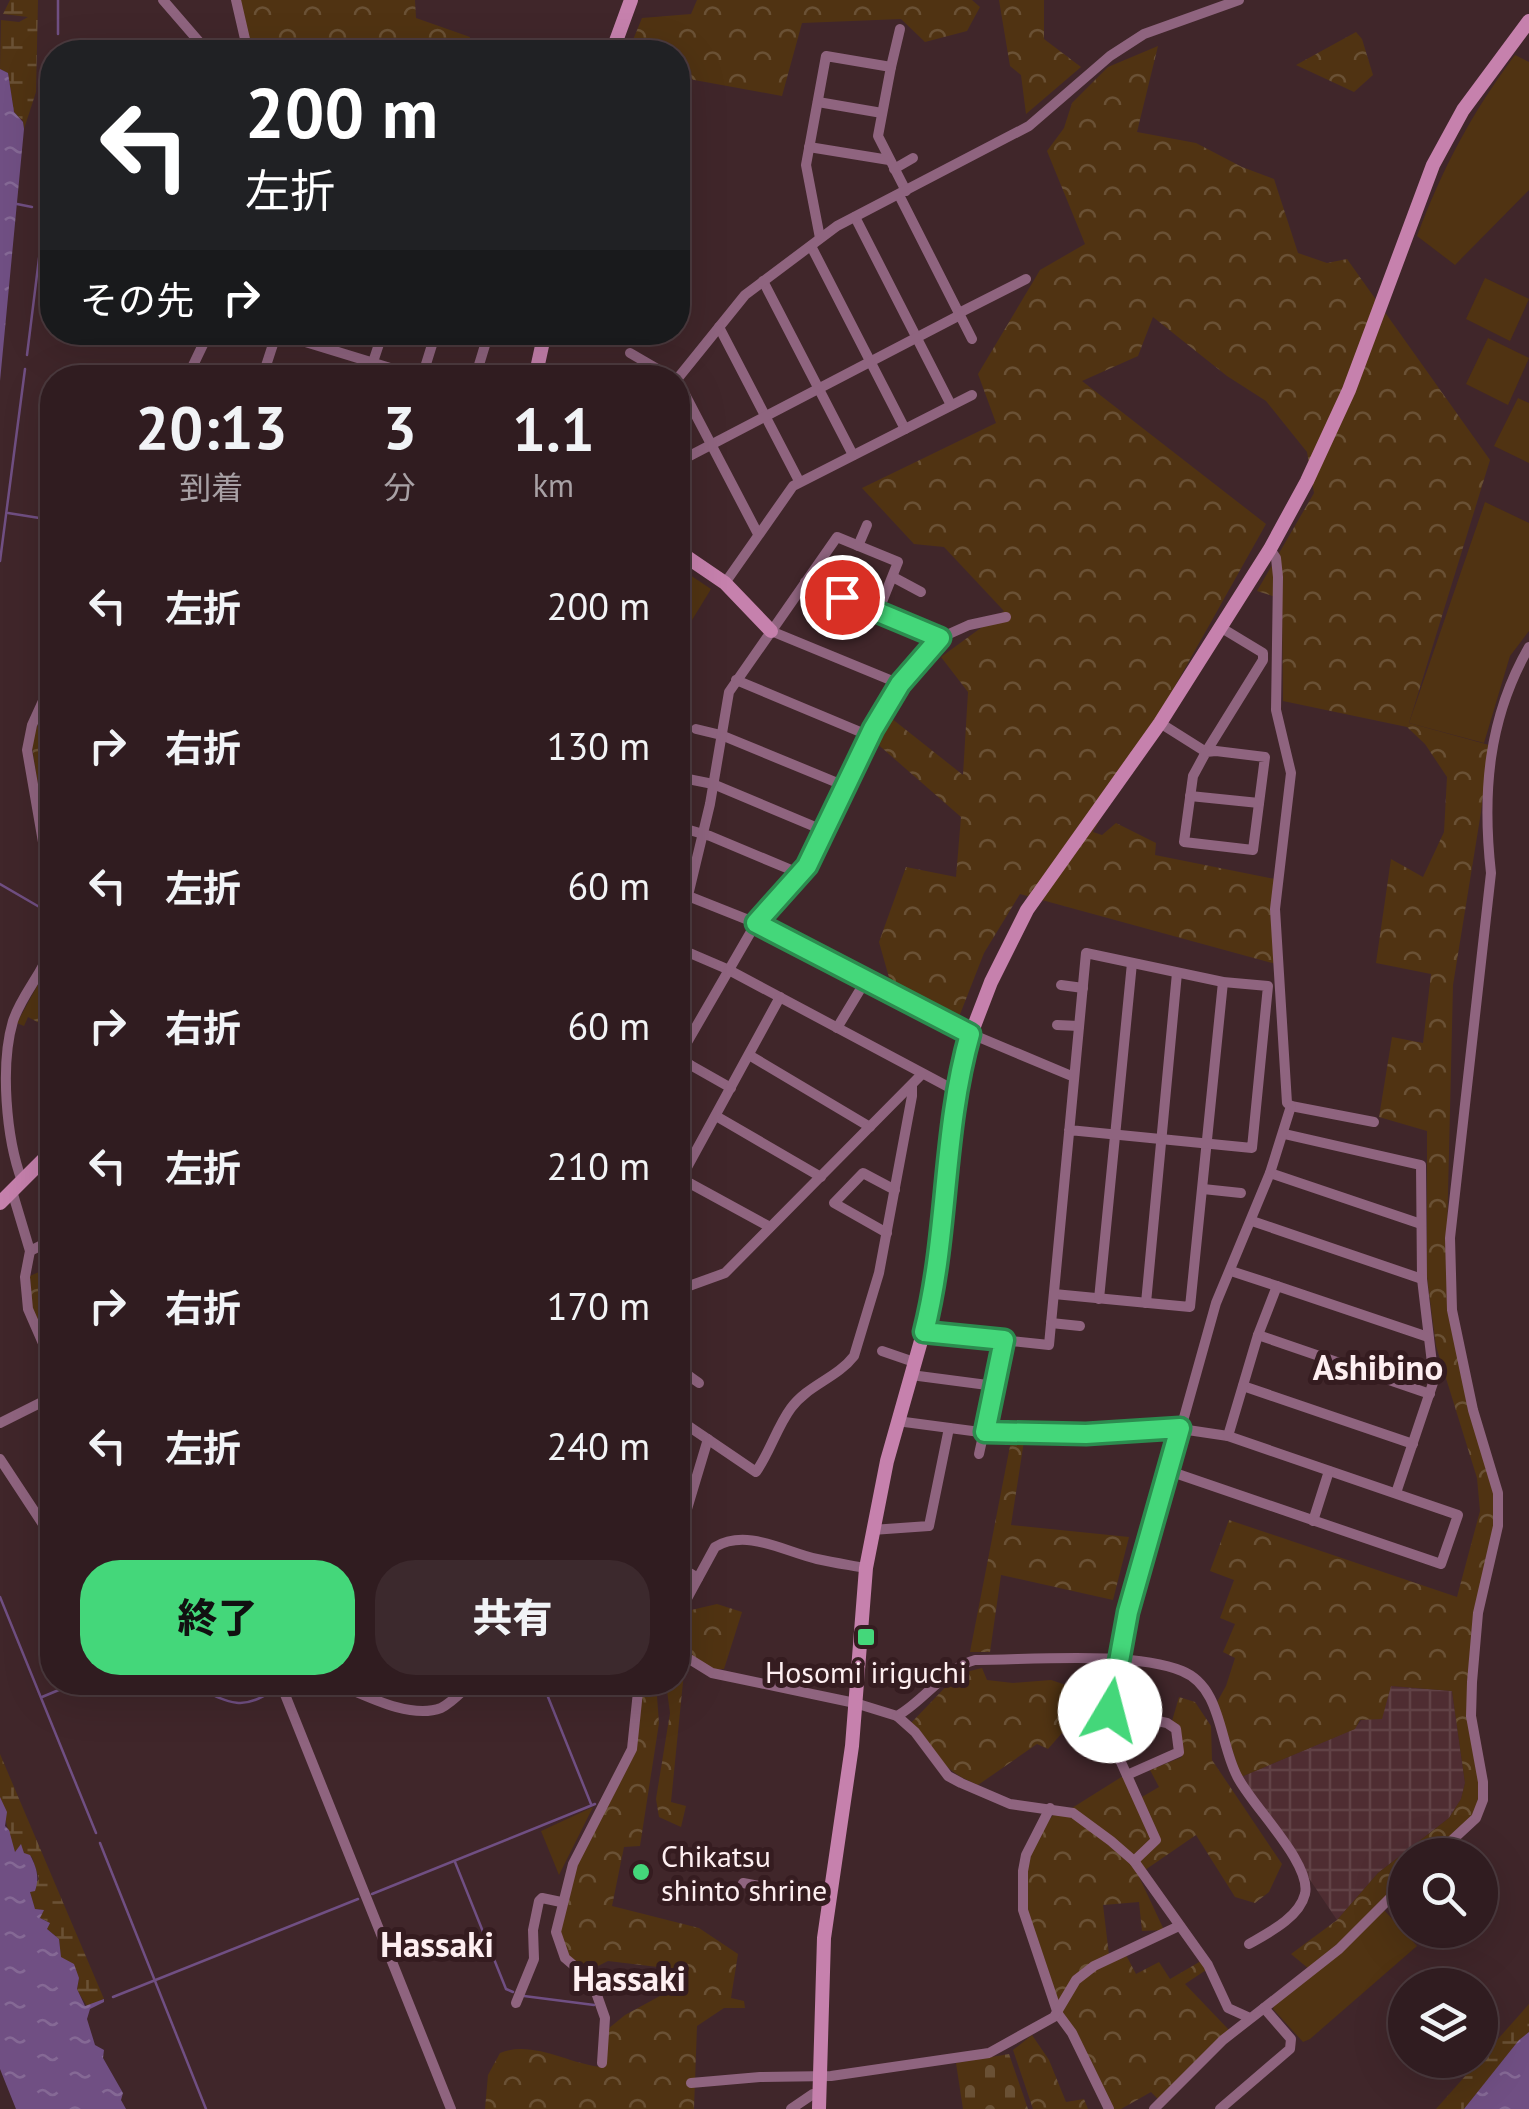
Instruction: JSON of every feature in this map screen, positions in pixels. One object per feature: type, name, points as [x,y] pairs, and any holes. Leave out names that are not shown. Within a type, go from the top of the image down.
[{"type":"street","points":[[163,0],[198,40]]},
{"type":"street","points":[[236,0],[245,40]]},
{"type":"street","points":[[616,40],[631,0]]},
{"type":"street","points":[[687,365],[745,295],[816,242],[855,217],[1028,126],[1124,46],[1144,34],[1238,0]]},
{"type":"street","points":[[820,2101],[828,1898],[846,1790],[866,1568],[898,1422],[924,1332],[956,1091],[970,1034],[1006,948],[1027,910],[1160,723],[1270,549],[1349,390],[1433,166],[1463,110],[1529,22]]},
{"type":"street","points":[[900,29],[878,136],[972,340]]},
{"type":"street","points":[[891,66],[826,56],[806,165],[816,242],[905,429]]},
{"type":"street","points":[[818,102],[882,113]]},
{"type":"street","points":[[810,147],[891,164],[913,158]]},
{"type":"street","points":[[855,217],[951,405]]},
{"type":"street","points":[[690,455],[1026,279]]},
{"type":"street","points":[[763,281],[853,455]]},
{"type":"street","points":[[719,326],[799,482]]},
{"type":"street","points":[[315,345],[383,365]]},
{"type":"street","points":[[373,362],[379,345]]},
{"type":"street","points":[[630,353],[651,365]]},
{"type":"street","points":[[725,583],[799,482],[972,395]]},
{"type":"street","points":[[690,404],[758,534]]},
{"type":"street","points":[[858,546],[867,525]]},
{"type":"street","points":[[690,870],[713,784],[729,692],[837,537],[898,562],[878,612]]},
{"type":"street","points":[[1134,1861],[1156,1840],[1107,1731],[1117,1660],[1204,1340],[1252,1222],[1284,1134],[1290,1106],[1275,909],[1290,773],[1276,710],[1278,577],[1276,558],[1270,549]]},
{"type":"street","points":[[690,560],[725,583],[771,631],[900,684]]},
{"type":"street","points":[[892,576],[921,592]]},
{"type":"street","points":[[805,582],[940,638]]},
{"type":"street","points":[[690,1036],[756,923],[800,874],[900,684],[940,638],[969,625],[1006,618]]},
{"type":"street","points":[[1160,723],[1206,752],[1265,757],[1253,850],[1184,842],[1192,776],[1206,752],[1264,660],[1263,654],[1220,627]]},
{"type":"street","points":[[1454,1838],[1476,1818],[1483,1800],[1471,1716],[1472,1682],[1478,1614],[1498,1526],[1498,1493],[1472,1410],[1452,1310],[1450,1238],[1491,873],[1485,814],[1487,780],[1497,719],[1529,647]]},
{"type":"street","points":[[736,680],[870,736]]},
{"type":"street","points":[[40,707],[28,750],[40,822]]},
{"type":"street","points":[[696,729],[721,734],[846,786]]},
{"type":"street","points":[[690,780],[713,784],[824,831]]},
{"type":"street","points":[[1190,796],[1259,803]]},
{"type":"street","points":[[690,830],[800,874]]},
{"type":"street","points":[[690,897],[756,923],[970,1034],[1074,1078]]},
{"type":"street","points":[[690,953],[956,1091]]},
{"type":"street","points":[[924,1332],[1049,1345],[1069,1130],[1083,988],[1086,953],[1223,982],[1268,986],[1252,1148],[1069,1130]]},
{"type":"street","points":[[1100,1299],[1132,964]]},
{"type":"street","points":[[40,969],[12,1022],[4,1062],[17,1186],[30,1251],[25,1293],[40,1338]]},
{"type":"street","points":[[1146,1303],[1177,972]]},
{"type":"street","points":[[838,1028],[866,980]]},
{"type":"street","points":[[1054,1294],[1190,1307],[1223,982]]},
{"type":"street","points":[[1061,985],[1083,988]]},
{"type":"street","points":[[690,1165],[780,997]]},
{"type":"street","points":[[1057,1024],[1079,1026]]},
{"type":"street","points":[[749,1055],[870,1126]]},
{"type":"street","points":[[690,1065],[731,1088]]},
{"type":"street","points":[[690,1286],[721,1277],[922,1074]]},
{"type":"street","points":[[690,1427],[756,1472],[792,1406],[844,1368],[854,1356],[887,1234],[912,1085]]},
{"type":"street","points":[[1290,1106],[1374,1122]]},
{"type":"street","points":[[716,1116],[821,1177]]},
{"type":"street","points":[[1284,1134],[1421,1166],[1422,1279],[1434,1380],[1396,1493]]},
{"type":"street","points":[[0,1203],[40,1162]]},
{"type":"street","points":[[887,1234],[834,1203],[862,1172],[895,1190]]},
{"type":"street","points":[[1270,1172],[1421,1224]]},
{"type":"street","points":[[690,1184],[770,1228]]},
{"type":"street","points":[[1202,1189],[1242,1192]]},
{"type":"street","points":[[1252,1222],[1422,1279]]},
{"type":"street","points":[[30,1251],[40,1246]]},
{"type":"street","points":[[1231,1270],[1428,1338]]},
{"type":"street","points":[[1228,1436],[1277,1286]]},
{"type":"street","points":[[1051,1323],[1080,1326]]},
{"type":"street","points":[[1258,1335],[1430,1394]]},
{"type":"street","points":[[978,1454],[1004,1340]]},
{"type":"street","points":[[882,1351],[912,1369],[995,1386]]},
{"type":"street","points":[[690,1377],[699,1383]]},
{"type":"street","points":[[1243,1386],[1412,1444]]},
{"type":"street","points":[[0,1423],[40,1403]]},
{"type":"street","points":[[898,1422],[985,1432],[1086,1434],[1180,1428],[1228,1436],[1458,1514],[1441,1564],[1169,1472]]},
{"type":"street","points":[[872,1530],[929,1526],[948,1428]]},
{"type":"street","points":[[690,1499],[708,1440]]},
{"type":"street","points":[[0,1459],[40,1520]]},
{"type":"street","points":[[1313,1521],[1329,1471]]},
{"type":"street","points":[[690,1593],[715,1547],[736,1540],[752,1540],[815,1559],[866,1568]]},
{"type":"street","points":[[690,1573],[698,1578]]},
{"type":"street","points":[[690,1659],[712,1672],[855,1703],[896,1716],[914,1732],[948,1776],[961,1784],[1010,1804],[1073,1813],[1134,1861],[1208,1965],[1228,2008],[1250,2018]]},
{"type":"street","points":[[896,1716],[969,1661],[1145,1660],[1182,1671],[1202,1685],[1214,1708],[1236,1776],[1301,1872],[1305,1886],[1303,1900],[1280,1926],[1249,1944]]},
{"type":"street","points":[[285,1695],[451,2109]]},
{"type":"street","points":[[371,1695],[417,1711],[437,1709],[456,1695]]},
{"type":"street","points":[[602,2062],[605,2018],[592,1981],[564,1958],[556,1932],[573,1864],[604,1797],[632,1749],[638,1695]]},
{"type":"street","points":[[1110,1711],[1167,1723],[1176,1730],[1179,1752],[1127,1776]]},
{"type":"street","points":[[1050,1808],[1026,1855],[1022,1889],[1026,1922],[1058,2014],[1072,2033],[1110,2109]]},
{"type":"street","points":[[743,1883],[828,1898]]},
{"type":"street","points":[[516,2003],[534,1959],[534,1915],[538,1901],[542,1898],[561,1902]]},
{"type":"street","points":[[1154,2109],[1202,2059],[1339,1949],[1388,1900]]},
{"type":"street","points":[[691,2083],[820,2076],[989,2054],[1058,2014],[1082,1974],[1179,1926]]},
{"type":"street","points":[[1220,2109],[1290,2048],[1291,2040],[1264,2008]]},
{"type":"street","points":[[791,2109],[813,2094],[820,2101]]},
{"type":"shaded area","points":[[1391,1686],[1452,1691],[1465,1783],[1461,1799],[1449,1818],[1423,1838],[1388,1838],[1388,1865],[1337,1920],[1241,1777],[1354,1729]]},
{"type":"green space","points":[[10,0],[38,0],[36,92],[24,129],[23,121],[14,112],[8,73],[0,69],[1,20],[19,22],[28,17],[3,14]]},
{"type":"green space","points":[[240,0],[415,0],[416,18],[470,37],[469,40],[248,40]]},
{"type":"green space","points":[[697,0],[972,0],[980,7],[967,31],[925,42],[901,19],[802,23],[782,96],[690,79],[690,40],[633,40],[642,18],[691,14]]},
{"type":"green space","points":[[999,0],[1044,0],[1044,39],[1081,67],[1026,114],[1021,75],[1010,66]]},
{"type":"green space","points":[[1356,32],[1362,39],[1373,75],[1354,92],[1296,65]]},
{"type":"green space","points":[[1158,46],[1137,132],[1196,143],[1274,179],[1298,253],[1327,263],[1347,259],[1490,460],[1409,723],[1489,745],[1453,985],[1447,1235],[1448,1283],[1494,1481],[1496,1522],[1472,1644],[1480,1785],[1476,1812],[1450,1838],[1423,1838],[1449,1818],[1461,1799],[1465,1783],[1452,1691],[1391,1686],[1382,1719],[1360,1720],[1355,1729],[1241,1777],[1217,1702],[1235,1658],[1223,1652],[1235,1624],[1220,1618],[1234,1580],[1210,1571],[1229,1520],[1457,1597],[1480,1511],[1477,1478],[1436,1346],[1427,1277],[1427,1131],[1379,1117],[1392,1037],[1423,1043],[1431,974],[1376,963],[1391,859],[1423,877],[1444,832],[1447,777],[1425,744],[1407,727],[1283,701],[1282,599],[1257,591],[1314,493],[1307,452],[1266,401],[1227,376],[1153,317],[1138,356],[1082,381],[1266,524],[1093,832],[1102,835],[1116,823],[1156,843],[1155,855],[1275,879],[1276,964],[1020,894],[984,953],[957,1022],[892,988],[879,942],[906,867],[956,877],[961,817],[874,741],[891,718],[963,775],[968,692],[941,657],[1004,611],[944,547],[914,544],[862,488],[996,423],[978,374],[1040,270],[1085,244],[1047,151],[1064,128],[1072,103],[1108,67]]},
{"type":"green space","points":[[1515,55],[1529,62],[1529,190],[1455,265],[1417,236],[1459,142]]},
{"type":"green space","points":[[1485,278],[1529,299],[1510,341],[1466,319]]},
{"type":"green space","points":[[1488,338],[1529,358],[1508,405],[1466,384]]},
{"type":"green space","points":[[1518,398],[1529,403],[1529,463],[1494,446]]},
{"type":"green space","points":[[1485,502],[1529,523],[1529,631],[1510,656],[1484,743],[1409,723]]},
{"type":"green space","points":[[690,575],[711,589],[690,623]]},
{"type":"green space","points":[[40,720],[40,797],[31,741]]},
{"type":"green space","points":[[40,981],[40,1024],[28,1017],[24,1026],[17,1023]]},
{"type":"green space","points":[[40,1271],[40,1326],[32,1310],[30,1276]]},
{"type":"green space","points":[[1011,1441],[1024,1441],[1011,1525],[1129,1537],[1113,1600],[1001,1575],[990,1652],[970,1652]]},
{"type":"green space","points":[[717,1604],[742,1612],[724,1669],[712,1669],[690,1655],[690,1610]]},
{"type":"green space","points":[[982,1668],[987,1680],[1051,1680],[1108,1699],[1103,1732],[1086,1744],[1062,1733],[1048,1749],[1037,1744],[978,1785],[966,1780],[940,1760],[911,1723],[958,1674]]},
{"type":"green space","points":[[641,1695],[657,1695],[659,1723],[640,1846],[624,1847],[612,1906],[699,1928],[738,1954],[731,1998],[744,2001],[745,2008],[724,2008],[697,2026],[694,2109],[485,2109],[488,2075],[500,2053],[524,2049],[600,2067],[603,2033],[625,2015],[671,1990],[658,1967],[608,1961],[586,1972],[567,1957],[558,1939],[574,1870],[626,1769]]},
{"type":"green space","points":[[668,1695],[682,1695],[671,1802],[686,1806],[681,1827],[659,1817],[656,1799],[670,1713]]},
{"type":"green space","points":[[1179,1697],[1195,1702],[1211,1726],[1212,1760],[1282,1864],[1269,1892],[1255,1903],[1235,1897],[1196,1835],[1145,1870],[1135,1856],[1072,1808],[1123,1776],[1135,1801],[1159,1787],[1150,1770],[1182,1757],[1179,1725],[1172,1721]]},
{"type":"green space","points":[[0,1754],[104,1999],[87,2006],[77,1990],[79,1978],[61,1957],[59,1939],[47,1929],[47,1921],[40,1918],[40,1909],[35,1909],[30,1892],[39,1879],[32,1857],[24,1854],[21,1845],[15,1853],[12,1846],[0,1797]]},
{"type":"green space","points":[[593,1807],[559,1875],[541,1831]]},
{"type":"green space","points":[[1055,1813],[1075,1817],[1134,1866],[1164,1930],[1142,1931],[1139,1902],[1103,1905],[1109,1955],[1058,2004],[1032,1931],[1026,1883],[1029,1859],[1038,1836]]},
{"type":"green space","points":[[1388,1865],[1388,1893],[1359,1925],[1309,1969],[1291,1954],[1337,1920]]},
{"type":"green space","points":[[1384,1910],[1388,1914],[1388,1948],[1415,1948],[1303,2042],[1273,2009],[1275,2003]]},
{"type":"green space","points":[[1126,1955],[1136,1974],[1159,1962],[1170,1979],[1201,1961],[1206,1970],[1185,1984],[1229,2030],[1158,2099],[1151,2092],[1121,2109],[1113,2109],[1061,2011],[1083,1977]]},
{"type":"green space","points":[[1529,2004],[1529,2032],[1498,2069],[1498,2039]]},
{"type":"green space","points":[[1032,2035],[1049,2060],[1066,2102],[1084,2099],[1088,2109],[1033,2109],[1013,2050]]},
{"type":"green space","points":[[1009,2054],[1028,2109],[963,2109],[956,2063]]},
{"type":"green space","points":[[1463,2078],[1490,2078],[1464,2109],[1436,2109]]},
{"type":"water","points":[[0,69],[8,73],[14,112],[24,129],[0,381]]},
{"type":"water","points":[[0,1797],[15,1852],[21,1844],[36,1868],[35,1891],[30,1892],[35,1909],[44,1910],[40,1918],[50,1923],[47,1929],[59,1939],[61,1957],[74,1964],[79,1978],[77,1989],[85,2006],[104,1999],[90,2009],[87,2019],[95,2045],[104,2050],[103,2058],[123,2093],[121,2100],[126,2109],[16,2109],[0,2069]]},
{"type":"water","points":[[1529,2032],[1529,2109],[1464,2109],[1489,2078],[1498,2078],[1498,2066]]},
{"type":"waterway","points":[[58,0],[58,34]]},
{"type":"waterway","points":[[17,204],[32,207]]},
{"type":"waterway","points":[[27,355],[40,250]]},
{"type":"waterway","points":[[0,561],[25,369]]},
{"type":"waterway","points":[[8,513],[40,518]]},
{"type":"waterway","points":[[0,884],[40,907]]},
{"type":"waterway","points":[[0,1597],[96,1833]]},
{"type":"waterway","points":[[42,1697],[47,1695]]},
{"type":"waterway","points":[[214,1695],[241,1703],[264,1695]]},
{"type":"waterway","points":[[547,1695],[591,1804]]},
{"type":"waterway","points":[[372,1894],[595,1804]]},
{"type":"waterway","points":[[100,1843],[206,2109]]},
{"type":"waterway","points":[[455,1862],[506,1989],[513,1992]]},
{"type":"waterway","points":[[113,1997],[358,1899]]},
{"type":"waterway","points":[[524,1996],[594,2005]]},
{"type":"place","name":"Hosomi iriguchi","points":[[866,1637]]},
{"type":"place","name":"Chikatsu shinto shrine","points":[[641,1872]]},
{"type":"district","name":"Ashibino","points":[[1378,1367]]},
{"type":"district","name":"Hassaki","points":[[437,1944]]},
{"type":"district","name":"Hassaki","points":[[629,1978]]},
{"type":"route","points":[[842,597],[940,638],[900,684],[873,729],[807,866],[756,923],[970,1034],[949,1132],[936,1261],[924,1332],[1004,1340],[985,1432],[1086,1434],[1180,1428],[1128,1612],[1110,1711]]}]
